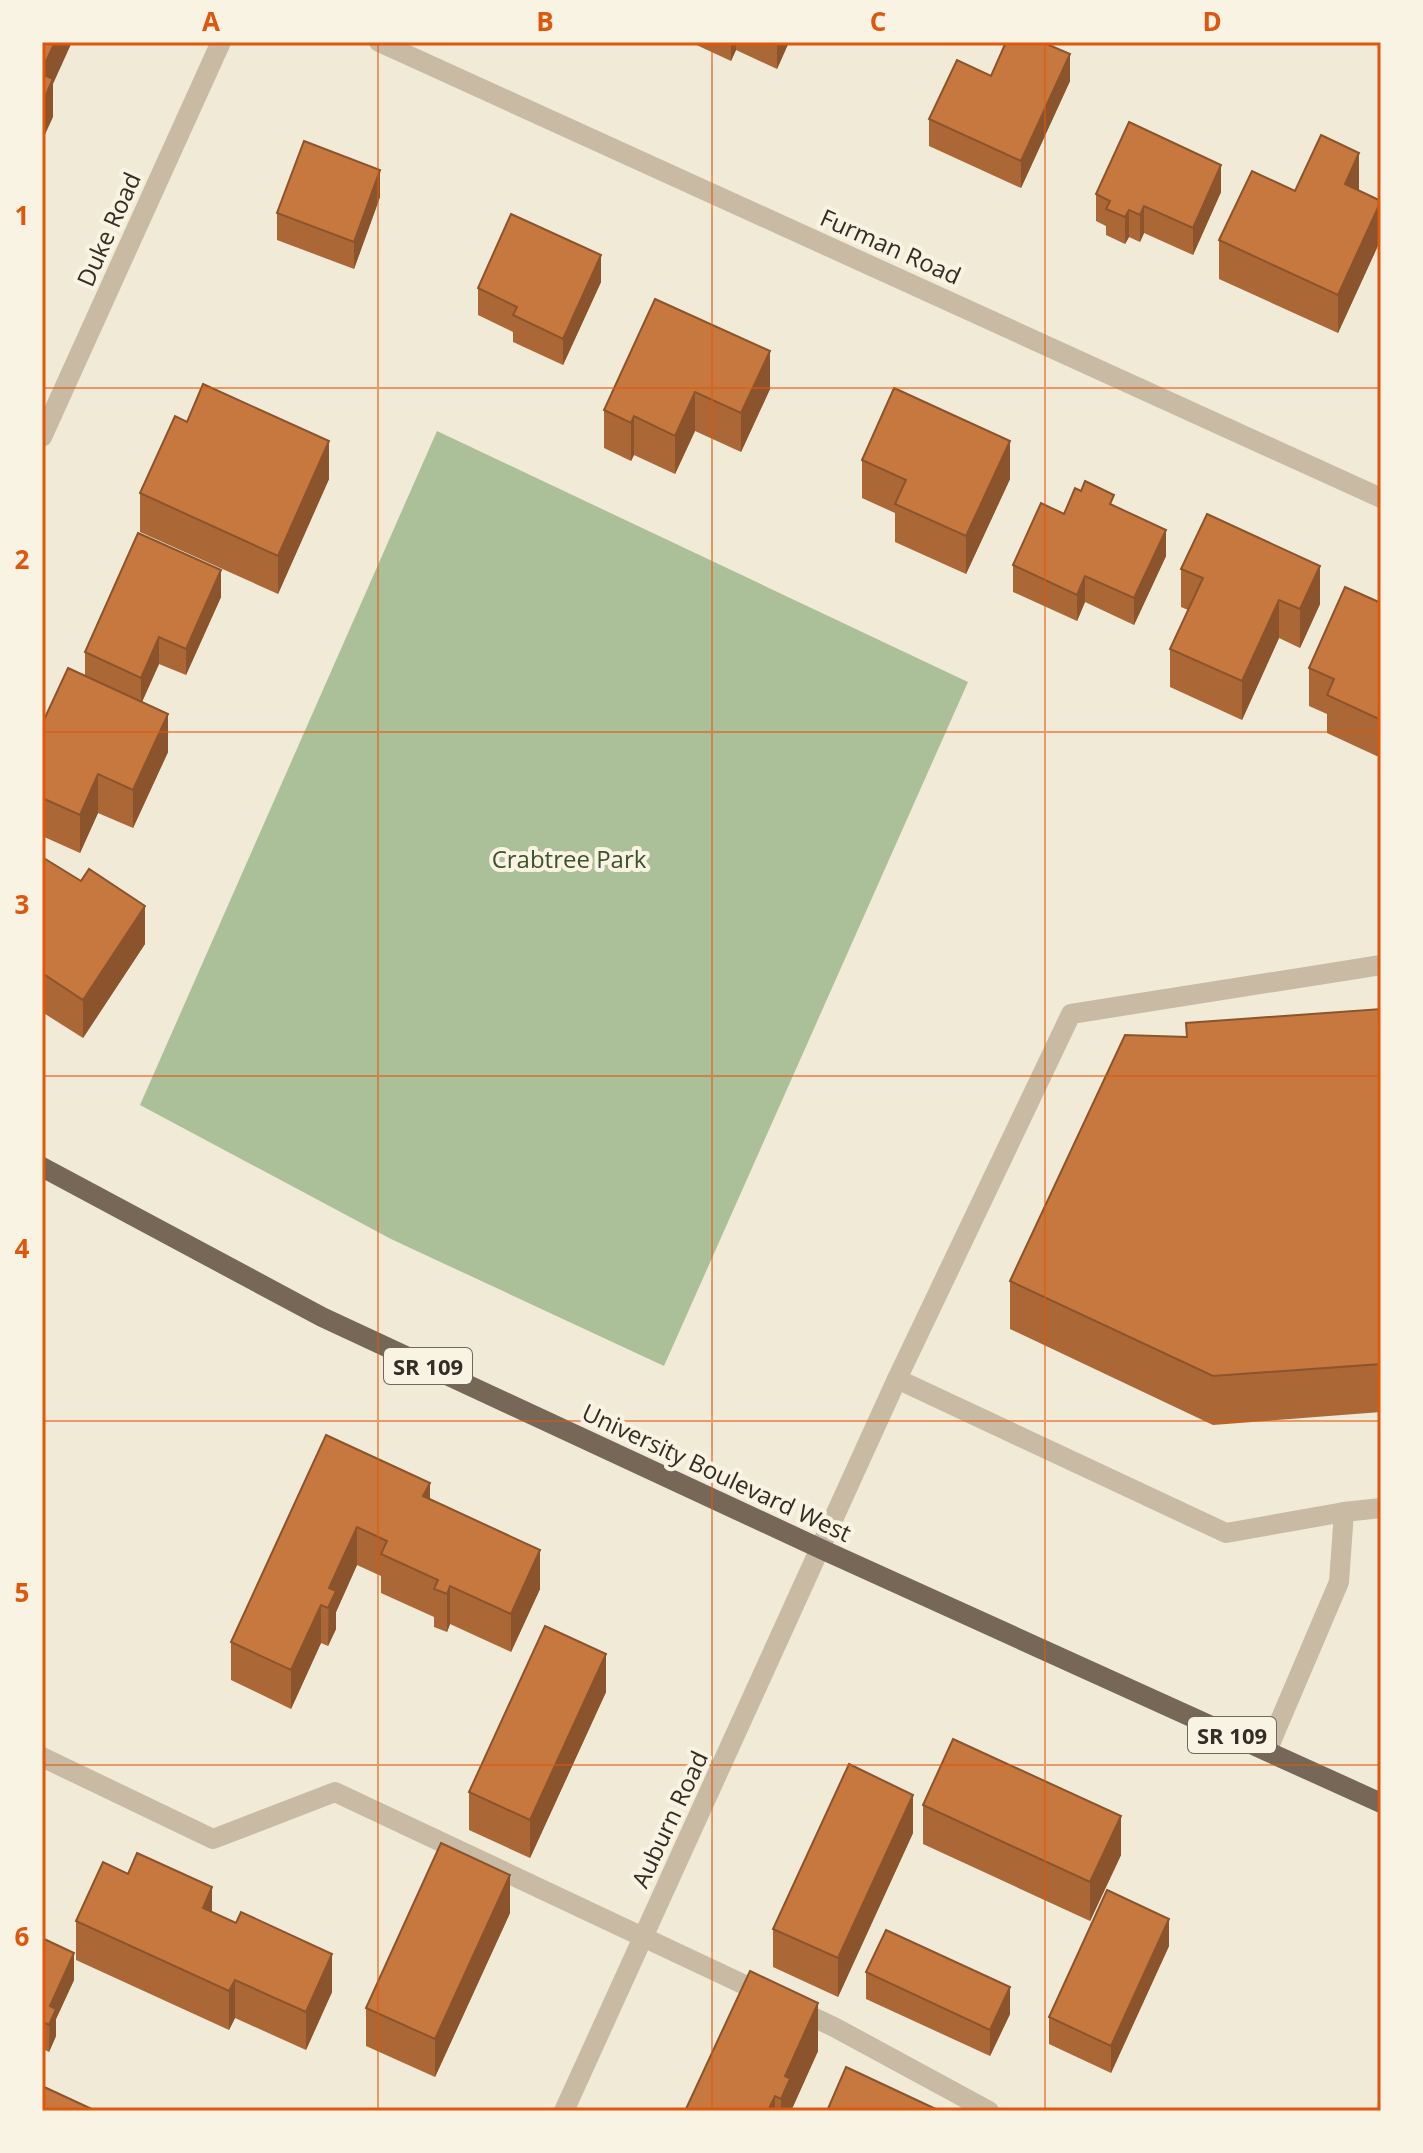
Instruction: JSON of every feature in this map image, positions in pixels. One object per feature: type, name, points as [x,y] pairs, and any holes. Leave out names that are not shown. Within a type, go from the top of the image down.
[{"type":"main road","name":"University Boulevard West","points":[[42,1167],[322,1317],[821,1549],[1381,1803]]},
{"type":"street","name":"Duke Road","points":[[42,437],[221,42]]},
{"type":"street","name":"Furman Road","points":[[379,42],[1381,498]]},
{"type":"street","name":"Auburn Road","points":[[564,2111],[897,1379],[1071,1014],[1381,965]]},
{"type":"street","points":[[897,1379],[1226,1533],[1381,1508]]},
{"type":"street","points":[[1267,1751],[1339,1582],[1344,1512]]},
{"type":"street","points":[[42,1757],[213,1839],[335,1792],[834,2027],[989,2111]]},
{"type":"green space","name":"Crabtree Park","points":[[437,431],[968,682],[664,1366],[391,1239],[140,1105]]},
{"type":"building","points":[[42,42],[55,42],[42,70]]},
{"type":"building","points":[[1006,42],[1042,42],[1070,54],[1021,161],[929,119],[957,60],[991,76]]},
{"type":"building","points":[[42,74],[53,79],[42,103]]},
{"type":"building","points":[[1129,122],[1221,165],[1193,228],[1144,206],[1140,215],[1129,210],[1125,217],[1106,209],[1110,201],[1096,194]]},
{"type":"building","points":[[1321,135],[1359,153],[1345,184],[1381,201],[1338,295],[1219,240],[1252,171],[1295,191]]},
{"type":"building","points":[[304,141],[380,170],[354,242],[277,213]]},
{"type":"building","points":[[511,214],[601,255],[563,339],[513,315],[517,307],[478,288]]},
{"type":"building","points":[[655,299],[770,351],[741,413],[695,392],[675,436],[634,416],[631,423],[604,410]]},
{"type":"building","points":[[203,384],[329,441],[278,556],[140,493],[175,416],[187,422]]},
{"type":"building","points":[[894,388],[1010,441],[966,536],[895,504],[906,480],[862,460]]},
{"type":"building","points":[[1085,481],[1114,495],[1110,504],[1166,530],[1134,598],[1085,576],[1077,595],[1013,565],[1041,503],[1064,514],[1075,488],[1081,491]]},
{"type":"building","points":[[1207,514],[1320,566],[1300,609],[1279,600],[1242,681],[1170,649],[1203,578],[1181,569]]},
{"type":"building","points":[[138,533],[221,570],[186,649],[159,637],[141,678],[85,652]]},
{"type":"building","points":[[1345,587],[1381,603],[1381,720],[1327,695],[1334,679],[1309,668]]},
{"type":"building","points":[[68,668],[168,714],[133,790],[98,774],[80,815],[42,798],[42,724]]},
{"type":"building","points":[[42,857],[81,881],[89,869],[145,906],[83,1000],[42,973]]},
{"type":"building","points":[[1381,1009],[1381,1364],[1213,1376],[1010,1281],[1125,1035],[1187,1037],[1186,1023]]},
{"type":"building","points":[[326,1435],[430,1483],[423,1496],[540,1550],[511,1614],[450,1586],[447,1594],[434,1589],[438,1580],[381,1554],[387,1541],[357,1527],[329,1588],[336,1591],[328,1608],[321,1605],[291,1670],[231,1642]]},
{"type":"building","points":[[545,1626],[606,1654],[530,1820],[469,1792]]},
{"type":"building","points":[[953,1739],[1121,1816],[1090,1882],[923,1805]]},
{"type":"building","points":[[849,1764],[913,1795],[838,1958],[773,1929]]},
{"type":"building","points":[[441,1843],[510,1875],[435,2039],[366,2008]]},
{"type":"building","points":[[137,1853],[212,1887],[203,1908],[236,1923],[241,1912],[332,1954],[306,2012],[235,1980],[229,1991],[76,1921],[103,1862],[128,1874]]},
{"type":"building","points":[[1107,1890],[1169,1919],[1111,2046],[1049,2017]]},
{"type":"building","points":[[886,1930],[1010,1987],[990,2030],[866,1972]]},
{"type":"building","points":[[42,1938],[74,1953],[50,2006],[56,2009],[49,2025],[42,2024]]},
{"type":"building","points":[[750,1971],[818,2003],[785,2076],[790,2079],[781,2099],[775,2096],[768,2111],[685,2111]]},
{"type":"building","points":[[846,2067],[940,2111],[827,2111]]},
{"type":"building","points":[[42,2086],[96,2111],[42,2111]]}]
